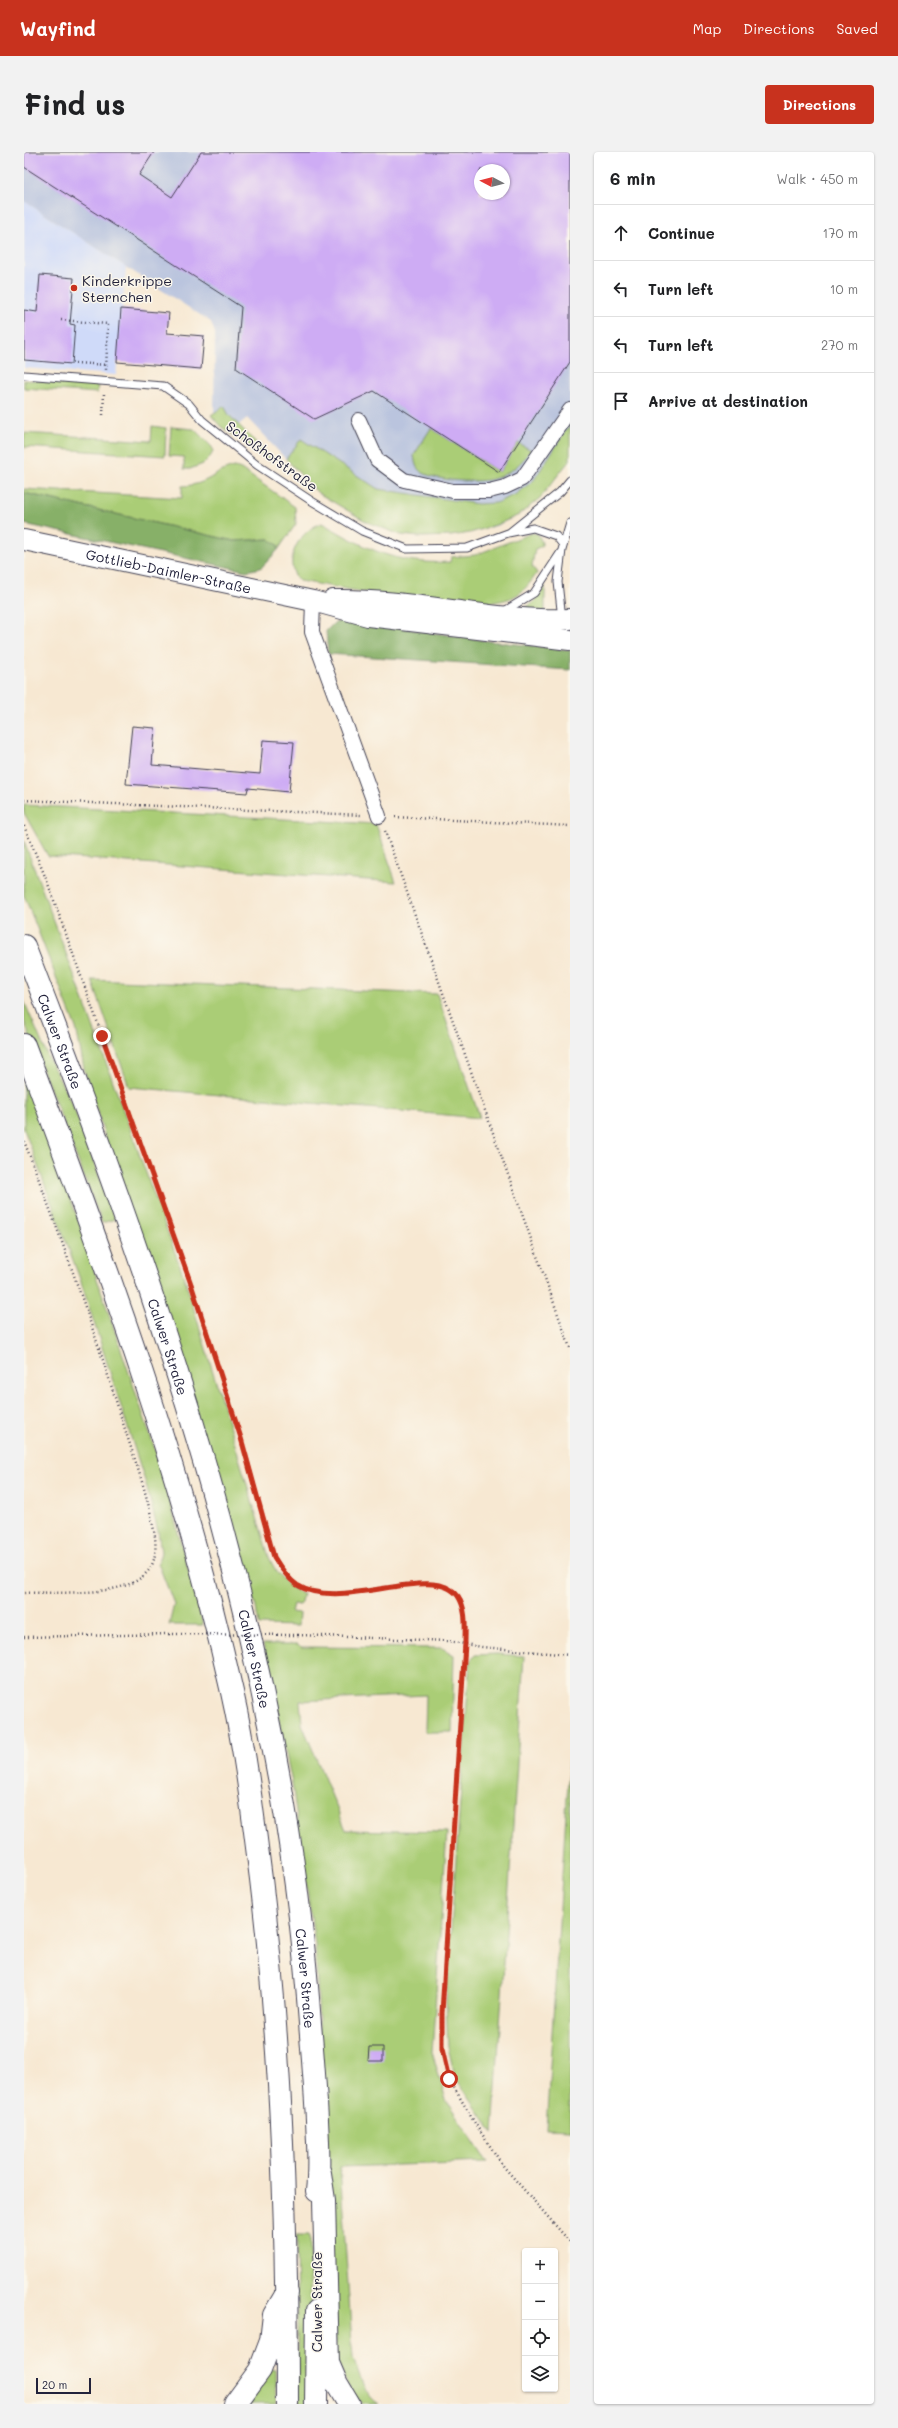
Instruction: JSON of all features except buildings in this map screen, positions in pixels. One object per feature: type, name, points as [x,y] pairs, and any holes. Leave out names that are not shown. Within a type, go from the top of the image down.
[{"type":"main road","name":"Gottlieb-Daimler-Straße","points":[[24,540],[313,601],[368,616],[493,624],[568,619]]},
{"type":"main road","name":"Gottlieb-Daimler-Straße","points":[[493,624],[570,640]]},
{"type":"main road","name":"Calwer Straße","points":[[24,946],[102,1151],[190,1417],[228,1550],[262,1690],[284,1812],[304,1950],[320,2173],[316,2202],[316,2404]]},
{"type":"main road","name":"Calwer Straße","points":[[24,1045],[100,1248],[161,1424],[200,1559],[233,1694],[250,1787],[270,1954],[280,2083],[287,2293],[287,2404]]},
{"type":"main road","points":[[320,2173],[324,2200],[328,2363],[337,2384],[349,2404]]},
{"type":"main road","points":[[235,2404],[260,2370],[270,2341],[274,2315],[287,2293]]},
{"type":"street","points":[[359,420],[377,460],[404,480],[453,491],[489,491],[505,487],[522,479],[570,410]]},
{"type":"street","points":[[313,601],[312,632],[379,816]]},
{"type":"lane","name":"Schoßhofstraße","points":[[24,375],[163,386],[188,404],[202,420],[257,465],[362,531],[407,549],[467,548],[508,534],[533,528],[556,536],[563,548]]},
{"type":"lane","name":"Schoßhofstraße","points":[[508,534],[560,492],[570,480]]},
{"type":"lane","points":[[493,624],[549,627],[568,619],[558,582],[563,548],[570,523]]},
{"type":"lane","points":[[493,624],[534,593],[563,548]]},
{"type":"path","points":[[61,320],[108,324],[103,415]]},
{"type":"path","points":[[75,363],[106,365]]},
{"type":"path","points":[[24,800],[570,826]]},
{"type":"path","points":[[379,816],[570,1348]]},
{"type":"path","points":[[24,826],[47,881],[191,1284],[241,1438],[274,1557],[284,1573],[297,1585],[317,1594],[346,1595],[422,1583],[450,1588],[458,1596],[464,1609],[465,1643],[442,2013],[442,2049],[449,2079],[476,2125],[504,2167],[570,2242]]},
{"type":"path","points":[[24,1141],[64,1243],[98,1340],[149,1508],[155,1538],[156,1554],[150,1570],[141,1580],[126,1586],[105,1590],[24,1592]]},
{"type":"path","points":[[24,1637],[169,1634],[298,1635],[465,1643],[482,1647],[570,1655]]},
{"type":"shaded area","points":[[24,152],[570,152],[570,460],[540,498],[519,515],[496,526],[470,533],[420,537],[401,535],[367,522],[318,493],[247,418],[231,431],[214,416],[215,333],[211,322],[24,201]]},
{"type":"shaded area","name":"Kinderkrippe Sternchen","points":[[24,201],[126,267],[116,375],[24,368]]},
{"type":"green space","points":[[24,380],[98,384],[97,393],[24,388]]},
{"type":"green space","points":[[224,406],[229,415],[269,456],[272,462],[220,426],[211,415]]},
{"type":"green space","points":[[570,424],[570,460],[540,498],[519,515],[496,525],[470,533],[451,536],[420,537],[401,535],[367,522],[318,493],[286,459],[301,439],[378,489],[478,504],[496,503],[516,494],[534,480]]},
{"type":"green space","points":[[152,426],[166,428],[165,456],[24,447],[24,433],[151,441]]},
{"type":"green space","points":[[171,427],[194,429],[212,447],[213,452],[210,457],[203,464],[190,469],[184,469],[184,457],[169,456]]},
{"type":"green space","points":[[431,428],[499,472],[518,443],[531,450],[516,467],[507,473],[489,480],[469,481],[435,477],[420,471],[417,468],[414,455]]},
{"type":"green space","points":[[235,467],[241,469],[295,507],[296,524],[278,550],[277,545],[269,539],[234,541],[24,493],[24,489],[182,498],[182,486],[205,481]]},
{"type":"green space","points":[[24,493],[234,541],[269,539],[278,545],[278,550],[261,568],[246,571],[24,524]]},
{"type":"green space","points":[[322,523],[368,548],[398,558],[414,561],[450,562],[451,557],[475,555],[532,533],[538,534],[542,546],[535,549],[532,566],[537,573],[520,593],[513,597],[495,602],[470,604],[409,599],[299,581],[294,573],[292,564],[296,547],[300,539],[307,532]]},
{"type":"green space","points":[[545,586],[545,612],[524,609],[535,601]]},
{"type":"green space","points":[[347,620],[488,641],[570,650],[570,670],[328,654],[326,631],[335,622]]},
{"type":"green space","points":[[24,805],[376,824],[396,882],[48,856],[24,813]]},
{"type":"green space","points":[[24,841],[186,1283],[269,1557],[275,1569],[282,1578],[303,1594],[300,1605],[293,1604],[291,1612],[299,1613],[298,1626],[259,1625],[255,1602],[252,1602],[85,1073],[76,1028],[24,895]]},
{"type":"green space","points":[[92,980],[437,994],[480,1118],[129,1087]]},
{"type":"green space","points":[[24,1001],[48,1057],[73,1106],[115,1219],[102,1223],[24,1021]]},
{"type":"green space","points":[[24,1077],[97,1269],[94,1270],[159,1461],[203,1625],[169,1625],[174,1604],[158,1563],[161,1552],[158,1531],[146,1484],[80,1279],[24,1129]]},
{"type":"green space","points":[[263,1644],[298,1644],[301,1647],[442,1648],[454,1655],[452,1732],[425,1732],[426,1695],[300,1701],[302,1724],[346,1830],[447,1832],[432,2052],[446,2100],[487,2162],[340,2167],[353,2358],[366,2390],[369,2395],[379,2404],[363,2404],[354,2396],[337,2364],[315,1945],[292,1783]]},
{"type":"green space","points":[[497,1654],[524,1656],[493,2133],[455,2077],[448,2047],[446,2001],[470,1661],[475,1655]]},
{"type":"green space","points":[[570,1750],[570,2130],[546,2129]]},
{"type":"green space","points":[[296,2235],[310,2235],[311,2404],[298,2404]]},
{"type":"green space","points":[[272,2369],[275,2370],[276,2404],[245,2404]]},
{"type":"place","name":"Kinderkrippe Sternchen","points":[[74,288]]},
{"type":"route","points":[[102,1036],[191,1284],[241,1438],[274,1557],[284,1573],[297,1585],[317,1594],[346,1595],[422,1583],[436,1584],[450,1588],[458,1596],[464,1609],[465,1643],[442,2013],[442,2049],[449,2079]]}]
